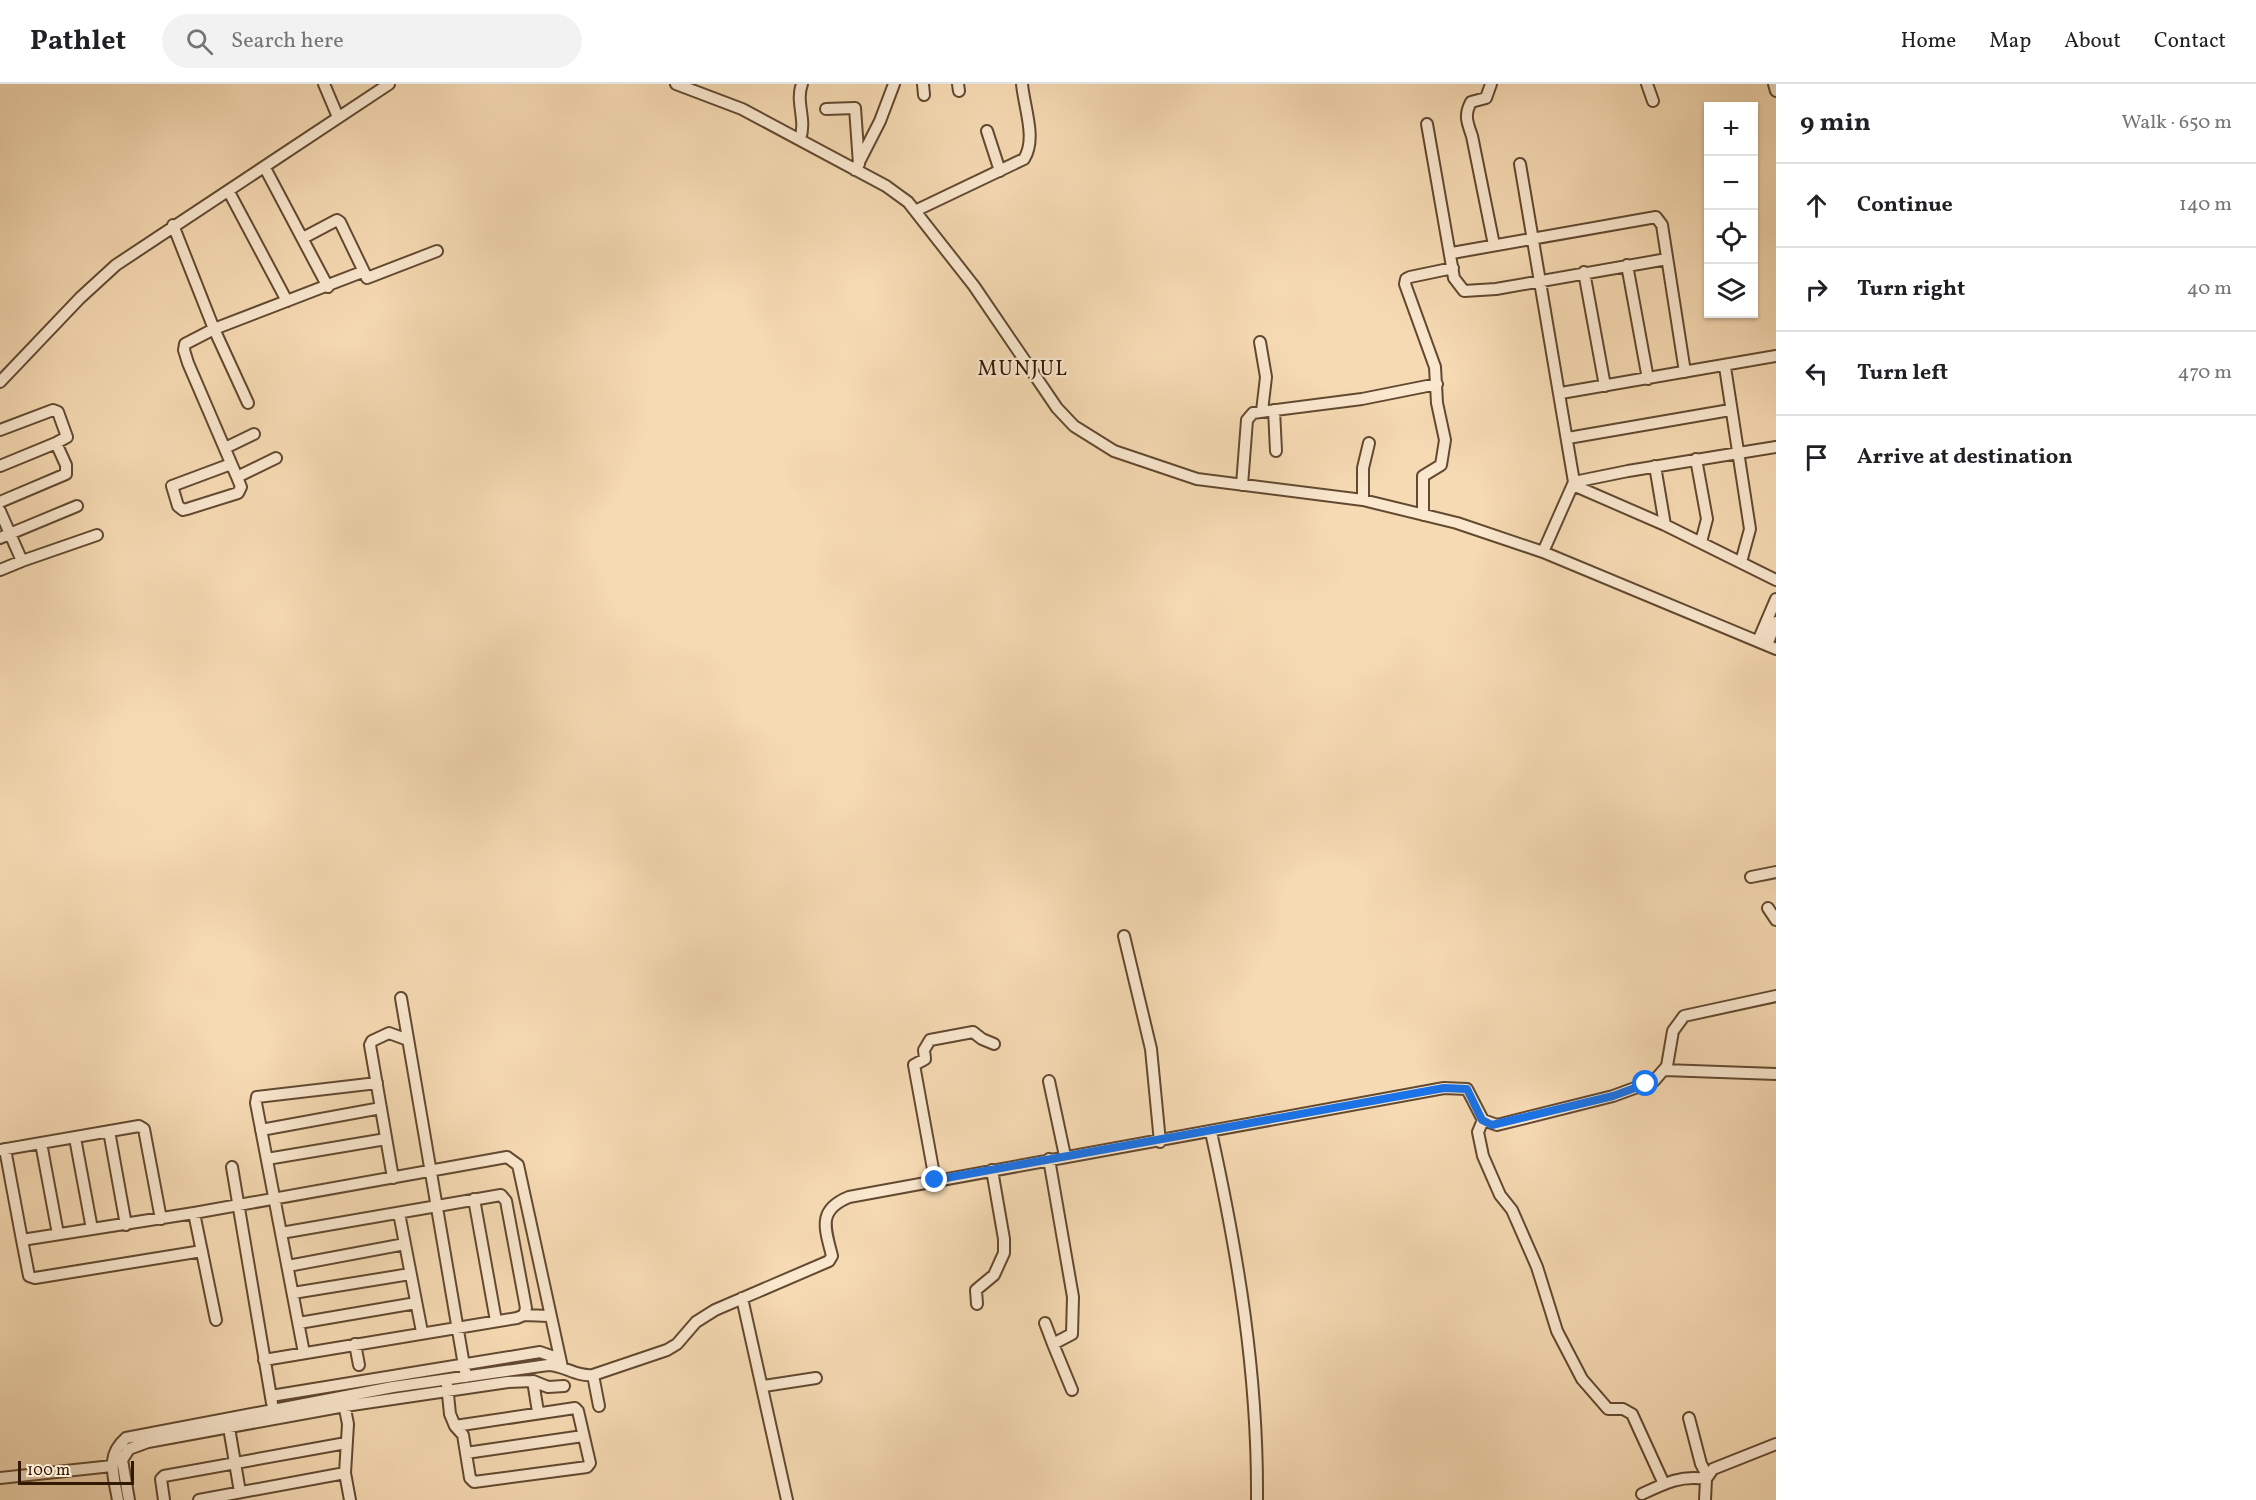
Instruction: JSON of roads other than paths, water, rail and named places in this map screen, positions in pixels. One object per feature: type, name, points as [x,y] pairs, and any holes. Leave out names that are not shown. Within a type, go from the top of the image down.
[{"type":"street","points":[[324,84],[338,117]]},
{"type":"street","points":[[0,382],[80,297],[110,270],[173,225],[229,192],[389,84]]},
{"type":"street","points":[[676,84],[742,109],[857,167],[917,210],[974,286],[1057,408],[1074,426],[1114,451],[1197,479],[1362,500],[1457,523],[1543,552],[1767,645]]},
{"type":"street","points":[[800,139],[803,124],[799,99],[802,84]]},
{"type":"street","points":[[857,167],[880,121],[894,84]]},
{"type":"street","points":[[917,210],[1024,159],[1029,152],[1030,140],[1022,84]]},
{"type":"street","points":[[1491,84],[1486,98],[1471,102],[1467,111],[1467,120],[1494,245]]},
{"type":"street","points":[[1647,84],[1653,101]]},
{"type":"street","points":[[1773,84],[1776,91]]},
{"type":"street","points":[[826,109],[855,108],[857,167]]},
{"type":"street","points":[[1427,124],[1453,268],[1458,285],[1464,291],[1496,289],[1667,259]]},
{"type":"street","points":[[987,131],[1000,171]]},
{"type":"street","points":[[1520,164],[1561,393],[1574,484],[1543,552]]},
{"type":"street","points":[[265,168],[328,287]]},
{"type":"street","points":[[229,192],[287,301]]},
{"type":"street","points":[[1452,253],[1656,217],[1662,225],[1685,372]]},
{"type":"street","points":[[303,238],[337,220],[366,278],[437,251]]},
{"type":"street","points":[[173,225],[214,329],[248,403]]},
{"type":"street","points":[[1627,265],[1648,379]]},
{"type":"street","points":[[1424,515],[1423,476],[1441,465],[1446,440],[1437,403],[1437,384],[1429,346],[1413,308],[1406,279],[1453,268]]},
{"type":"street","points":[[231,464],[172,486],[177,506],[183,510],[188,509],[238,493],[241,487],[184,350],[185,345],[214,329],[362,272]]},
{"type":"street","points":[[1584,272],[1605,386]]},
{"type":"street","points":[[1260,342],[1266,377],[1268,411],[1276,451]]},
{"type":"street","points":[[1561,393],[1775,359]]},
{"type":"street","points":[[1725,367],[1750,529],[1741,562]]},
{"type":"street","points":[[1242,485],[1248,416],[1268,411],[1362,399],[1437,384]]},
{"type":"street","points":[[0,430],[56,410],[67,437],[0,466]]},
{"type":"street","points":[[1568,438],[1730,410]]},
{"type":"street","points":[[225,448],[254,434]]},
{"type":"street","points":[[0,502],[66,474],[66,465],[56,443]]},
{"type":"street","points":[[1362,500],[1363,468],[1370,443]]},
{"type":"street","points":[[1574,484],[1655,466],[1776,447]]},
{"type":"street","points":[[237,477],[276,458]]},
{"type":"street","points":[[1696,459],[1707,519],[1701,542]]},
{"type":"street","points":[[1655,466],[1665,525]]},
{"type":"street","points":[[1574,484],[1701,542],[1776,580]]},
{"type":"street","points":[[5,536],[76,506]]},
{"type":"street","points":[[0,510],[5,536],[22,561]]},
{"type":"street","points":[[0,570],[97,535]]},
{"type":"street","points":[[1767,645],[1776,599]]},
{"type":"street","points":[[1767,645],[1776,622]]},
{"type":"street","points":[[1751,878],[1776,872]]},
{"type":"street","points":[[1768,908],[1776,920]]},
{"type":"street","points":[[1124,936],[1151,1049],[1160,1142]]},
{"type":"street","points":[[1482,1120],[1497,1125],[1613,1096],[1654,1081],[1664,1070],[1673,1031],[1684,1016],[1776,996]]},
{"type":"street","points":[[401,998],[457,1328],[471,1376]]},
{"type":"street","points":[[935,1180],[914,1065],[926,1059],[924,1050],[930,1040],[973,1032],[994,1044]]},
{"type":"street","points":[[393,1178],[370,1052],[372,1041],[389,1033],[408,1040]]},
{"type":"street","points":[[1664,1070],[1776,1074]]},
{"type":"street","points":[[1049,1081],[1065,1156]]},
{"type":"street","points":[[304,1353],[256,1103],[257,1097],[377,1083]]},
{"type":"street","points":[[271,1396],[349,1384],[471,1376],[561,1363],[578,1374],[593,1376],[667,1350],[677,1344],[696,1322],[715,1310],[829,1262],[832,1256],[825,1219],[830,1207],[849,1197],[1065,1156],[1160,1142],[1372,1100],[1462,1087],[1471,1094],[1482,1120],[1478,1132],[1486,1163],[1500,1196],[1517,1219],[1537,1267],[1557,1331],[1574,1367],[1608,1409],[1623,1409],[1632,1413],[1664,1484]]},
{"type":"street","points":[[261,1130],[381,1108]]},
{"type":"street","points":[[161,1219],[144,1129],[134,1127],[2,1150],[29,1276],[35,1278],[202,1251]]},
{"type":"street","points":[[109,1131],[126,1225]]},
{"type":"street","points":[[1211,1132],[1232,1230],[1253,1369],[1257,1440],[1257,1500]]},
{"type":"street","points":[[75,1138],[92,1229]]},
{"type":"street","points":[[267,1159],[386,1139]]},
{"type":"street","points":[[41,1143],[58,1234]]},
{"type":"street","points":[[22,1240],[194,1214],[274,1197],[507,1157],[518,1165],[561,1363]]},
{"type":"street","points":[[1049,1159],[1073,1296],[1072,1334],[1053,1344]]},
{"type":"street","points":[[232,1167],[264,1360],[271,1396],[279,1411]]},
{"type":"street","points":[[977,1304],[976,1290],[994,1275],[1005,1246],[992,1170]]},
{"type":"street","points":[[281,1233],[501,1195],[506,1201],[526,1308],[524,1315]]},
{"type":"street","points":[[474,1199],[496,1321]]},
{"type":"street","points":[[399,1212],[422,1332]]},
{"type":"street","points":[[194,1214],[216,1320]]},
{"type":"street","points":[[288,1266],[405,1244]]},
{"type":"street","points":[[293,1293],[410,1274]]},
{"type":"street","points":[[742,1298],[764,1386],[787,1500]]},
{"type":"street","points":[[299,1323],[416,1303]]},
{"type":"street","points":[[264,1360],[524,1315],[549,1316]]},
{"type":"street","points":[[1045,1323],[1071,1390]]},
{"type":"street","points":[[355,1344],[359,1365]]},
{"type":"street","points":[[129,1500],[122,1465],[129,1449],[148,1442],[279,1411],[346,1399],[447,1386],[471,1376],[533,1381],[548,1387],[564,1386]]},
{"type":"street","points":[[593,1376],[599,1406]]},
{"type":"street","points":[[764,1386],[816,1378]]},
{"type":"street","points":[[533,1381],[538,1412]]},
{"type":"street","points":[[349,1384],[346,1399],[348,1424],[345,1473],[350,1500]]},
{"type":"street","points":[[447,1386],[455,1426],[463,1435],[470,1478],[479,1482],[587,1467],[590,1463],[578,1410],[575,1408],[455,1426]]},
{"type":"street","points":[[1689,1418],[1706,1477],[1705,1500]]},
{"type":"street","points":[[228,1422],[236,1463],[236,1495]]},
{"type":"street","points":[[118,1500],[112,1466],[113,1452],[126,1438],[228,1422]]},
{"type":"street","points":[[466,1453],[583,1436]]},
{"type":"street","points":[[164,1500],[160,1479],[164,1476],[346,1443]]},
{"type":"street","points":[[1642,1494],[1689,1476],[1706,1477],[1716,1467],[1776,1443]]},
{"type":"street","points":[[0,1478],[112,1466]]},
{"type":"street","points":[[199,1500],[261,1494],[345,1473]]},
{"type":"district","name":"MUNJUL","points":[[1023,369]]}]
